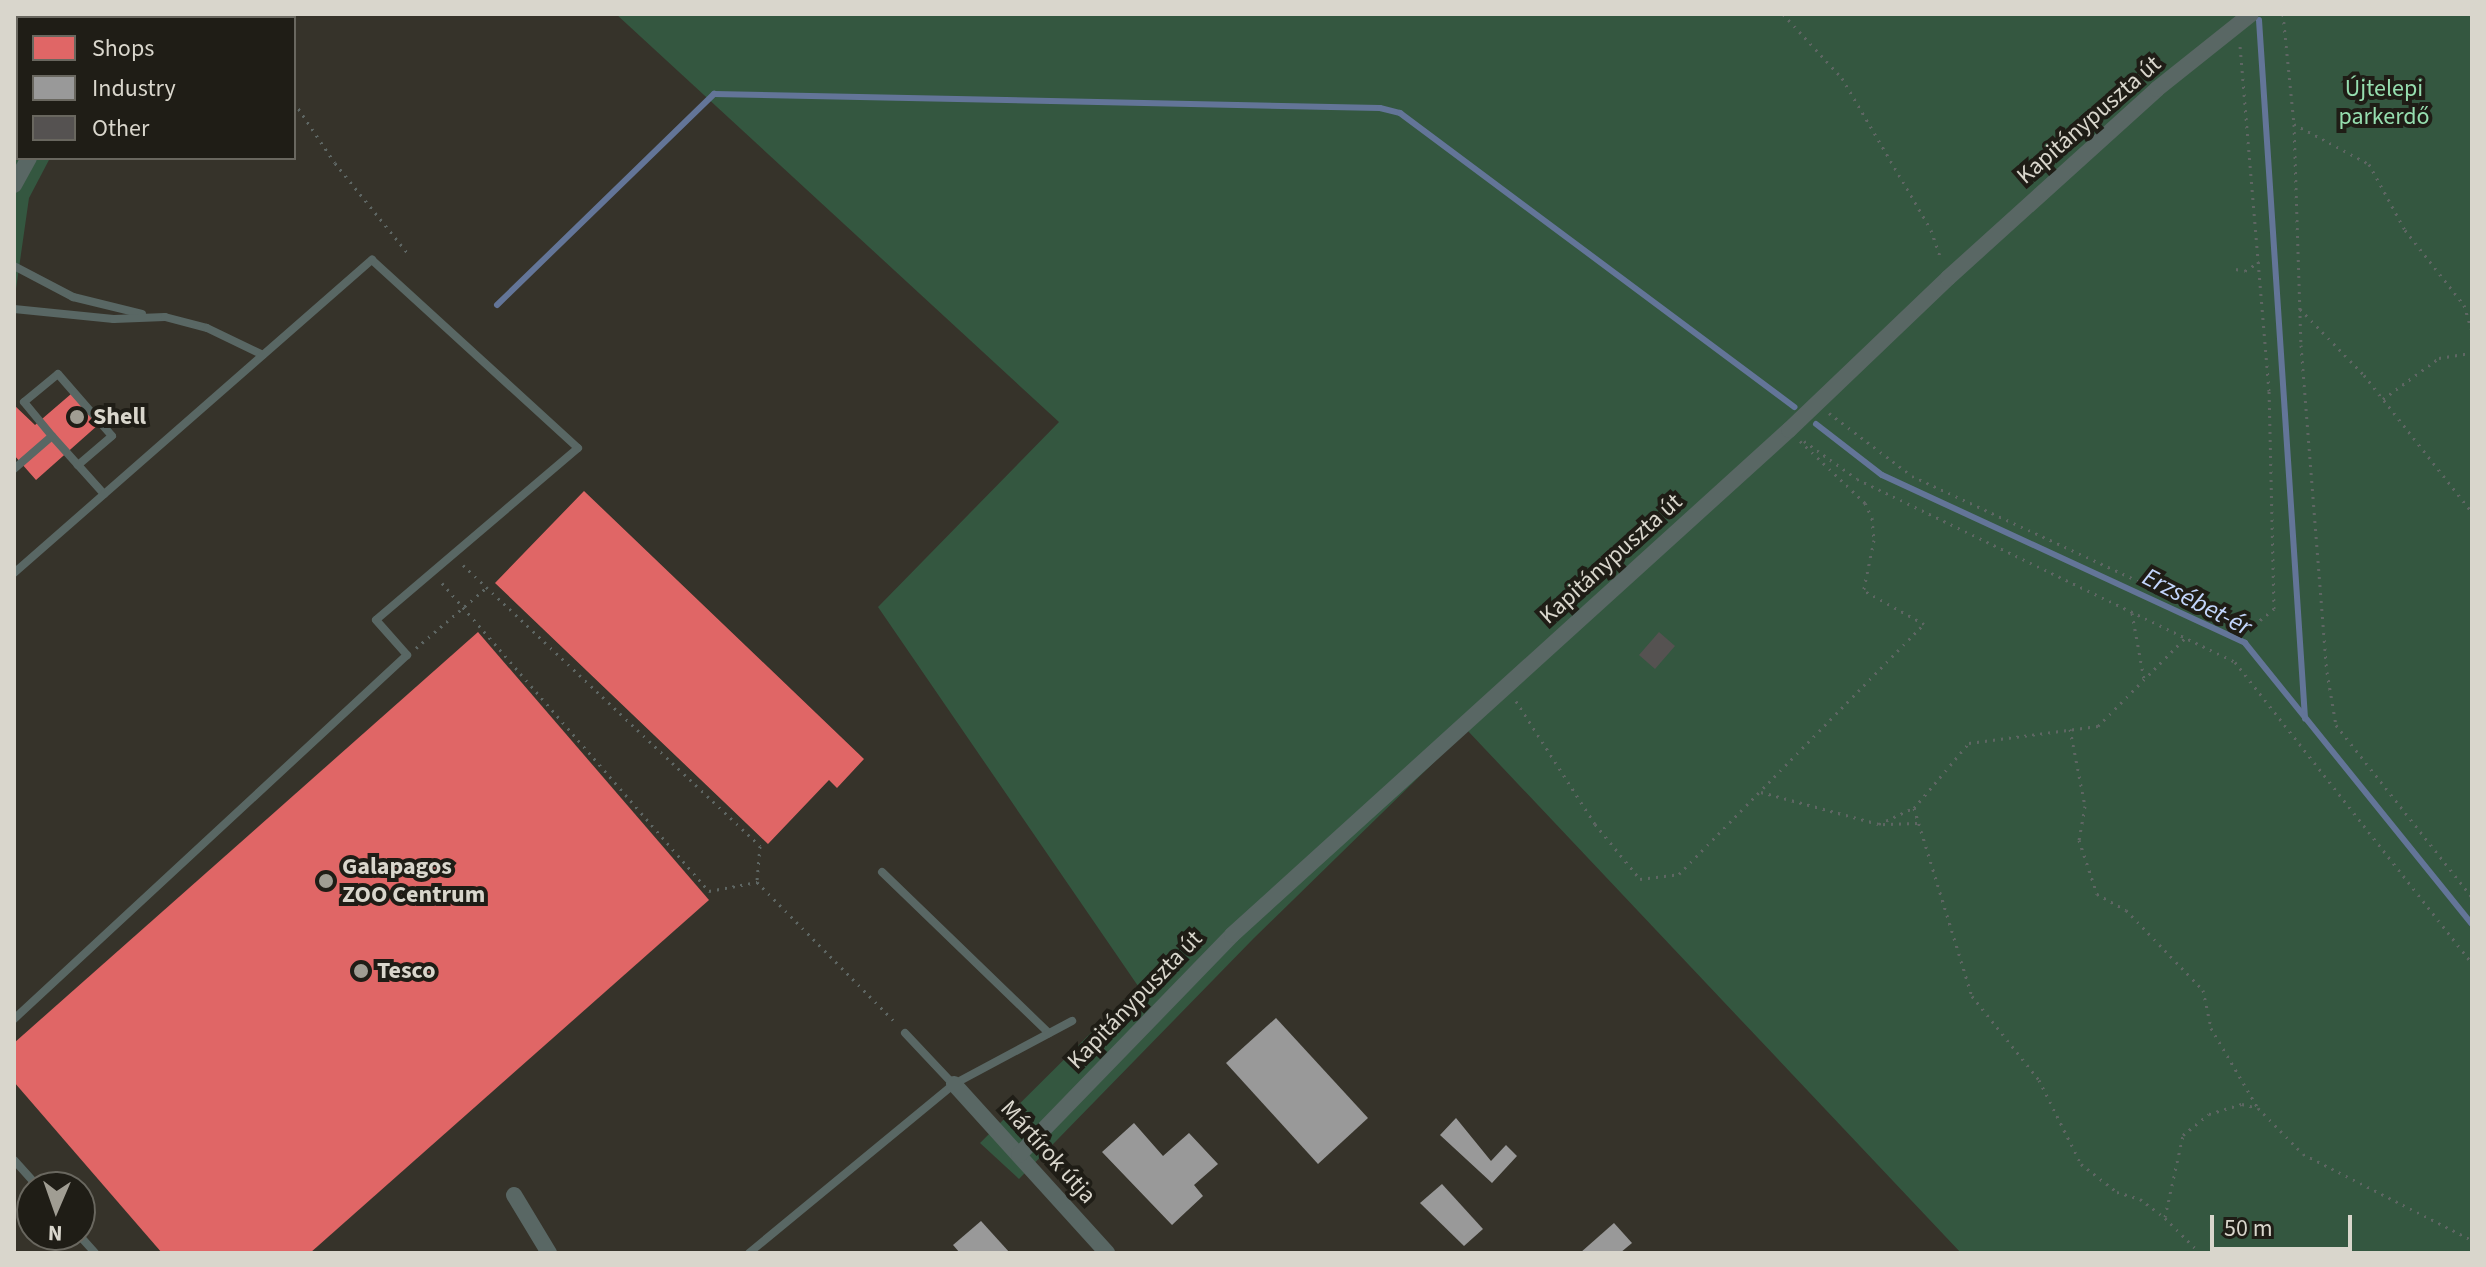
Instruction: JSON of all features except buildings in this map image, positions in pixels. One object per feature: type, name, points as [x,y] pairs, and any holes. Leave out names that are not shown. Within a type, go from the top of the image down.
[{"type":"street","name":"Kapitánypuszta út","points":[[1019,1155],[1232,935],[1789,430],[1948,278],[2157,89],[2244,19]]},
{"type":"street","points":[[14,185],[28,160]]},
{"type":"street","name":"Mártírok útja","points":[[954,1084],[1107,1253]]},
{"type":"street","points":[[514,1195],[549,1253]]},
{"type":"lane","points":[[14,572],[372,260],[578,448],[376,620],[407,655],[14,1019]]},
{"type":"lane","points":[[14,266],[73,297],[207,328],[263,355]]},
{"type":"lane","points":[[14,309],[114,319],[147,316]]},
{"type":"lane","points":[[78,465],[112,436],[58,374],[24,402],[52,436],[78,465],[104,494]]},
{"type":"lane","points":[[14,469],[52,436]]},
{"type":"lane","points":[[882,872],[1049,1033]]},
{"type":"lane","points":[[749,1253],[954,1084],[1072,1021]]},
{"type":"lane","points":[[905,1033],[954,1084]]},
{"type":"path","points":[[1783,14],[1850,91],[1931,230],[1948,278]]},
{"type":"path","points":[[2283,14],[2294,124],[2300,309],[2327,672],[2336,725],[2472,897]]},
{"type":"path","points":[[1818,402],[1912,476],[2228,623],[2254,625],[2274,609],[2269,391],[2244,19]]},
{"type":"path","points":[[296,105],[335,163],[410,256]]},
{"type":"path","points":[[2294,124],[2369,164],[2405,230],[2464,305],[2472,331]]},
{"type":"path","points":[[2236,269],[2245,271],[2259,262]]},
{"type":"path","points":[[2300,309],[2383,399],[2472,512]]},
{"type":"path","points":[[2383,399],[2439,358],[2472,353]]},
{"type":"path","points":[[1506,686],[1565,770],[1595,824],[1640,879],[1679,874],[1924,624],[1863,591],[1874,540],[1872,518],[1865,503],[1789,430]]},
{"type":"path","points":[[1789,430],[1857,479],[2235,662],[2472,963]]},
{"type":"path","points":[[452,555],[760,846],[757,882],[905,1033]]},
{"type":"path","points":[[432,572],[709,891],[757,882]]},
{"type":"path","points":[[407,655],[487,587]]},
{"type":"path","points":[[2132,613],[2144,679]]},
{"type":"path","points":[[1879,824],[1914,808],[1969,743],[2098,726],[2185,638]]},
{"type":"path","points":[[2070,729],[2085,806],[2079,840],[2097,894],[2126,910],[2203,990],[2211,1028],[2258,1108],[2303,1154],[2472,1240]]},
{"type":"path","points":[[1761,792],[1879,824],[1917,823]]},
{"type":"path","points":[[1914,808],[1972,996],[2039,1080],[2081,1164],[2117,1192],[2140,1199],[2165,1218],[2200,1253]]},
{"type":"path","points":[[2165,1218],[2183,1135],[2209,1114],[2242,1104],[2258,1108]]},
{"type":"green space","points":[[14,14],[125,14],[16,16],[16,160],[49,160],[29,198],[14,303]]},
{"type":"green space","name":"Újtelepi parkerdő","points":[[616,14],[2472,14],[2472,1253],[1961,1253],[1467,730],[1254,938],[1019,1179],[980,1143],[1138,986],[878,607],[1059,422]]},
{"type":"waterway","points":[[2259,20],[2305,718]]},
{"type":"waterway","points":[[497,305],[714,94],[1380,108],[1400,113],[1794,407]]},
{"type":"waterway","name":"Erzsébet-ér","points":[[1816,424],[1882,475],[2245,643],[2472,924]]},
{"type":"place","name":"Shell","points":[[77,417]]},
{"type":"place","name":"Galapagos ZOO Centrum","points":[[326,881]]},
{"type":"place","name":"Tesco","points":[[361,971]]}]
